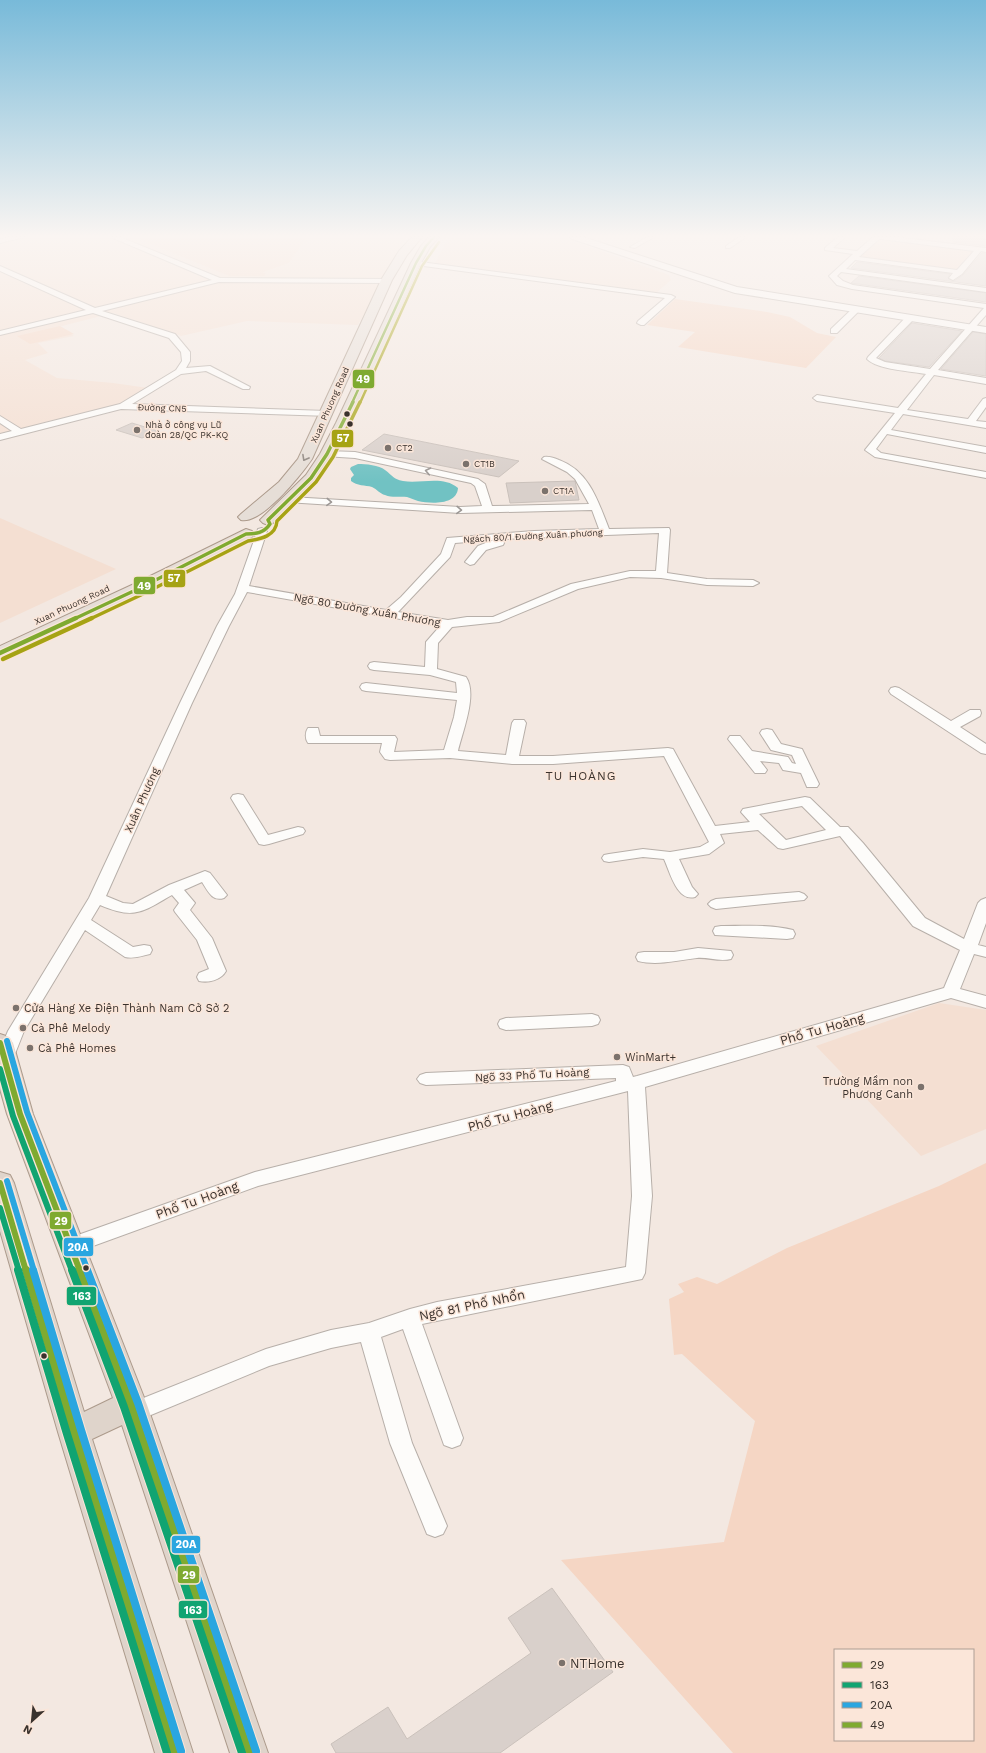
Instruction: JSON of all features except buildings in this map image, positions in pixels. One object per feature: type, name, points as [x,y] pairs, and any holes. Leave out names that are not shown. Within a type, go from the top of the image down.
[{"type":"highway","points":[[3,1052],[20,1114],[133,1408],[249,1753]]},
{"type":"highway","points":[[0,1183],[74,1432],[174,1753]]},
{"type":"highway","points":[[74,1432],[133,1408]]},
{"type":"main road","name":"Xuan Phuong Road","points":[[0,638],[245,526],[291,478],[303,462],[327,414],[355,347],[369,319]]},
{"type":"main road","name":"Xuan Phuong Road","points":[[0,653],[179,568],[245,526],[290,500],[314,473],[327,454],[343,423],[391,319]]},
{"type":"main road","points":[[916,319],[972,326],[986,326]]},
{"type":"main road","points":[[928,319],[972,326],[986,330]]},
{"type":"street","points":[[0,333],[57,319]]},
{"type":"street","points":[[120,319],[172,336],[186,350],[186,359],[179,372],[122,406]]},
{"type":"street","points":[[641,323],[646,319]]},
{"type":"street","points":[[834,331],[847,319]]},
{"type":"street","points":[[909,319],[871,359],[883,364],[986,381]]},
{"type":"street","points":[[978,319],[932,372],[870,450],[878,455],[986,475]]},
{"type":"street","points":[[179,372],[207,368],[246,387]]},
{"type":"street","points":[[817,398],[986,425]]},
{"type":"street","points":[[970,423],[986,402]]},
{"type":"street","name":"Đường CN5","points":[[0,437],[122,406],[327,414]]},
{"type":"street","points":[[0,419],[20,432]]},
{"type":"street","points":[[884,431],[986,450]]},
{"type":"street","points":[[327,454],[355,455],[474,481],[480,484],[488,510]]},
{"type":"street","points":[[547,459],[575,471],[586,485],[604,529]]},
{"type":"street","points":[[290,500],[488,510],[595,507]]},
{"type":"street","name":"Xuân Phương","points":[[3,1052],[97,898],[186,703],[223,626],[241,594],[245,526]]},
{"type":"street","points":[[575,529],[632,527]]},
{"type":"street","name":"Ngách 80/1 Đường Xuân phương","points":[[388,614],[437,566],[446,555],[451,540],[541,534],[665,530],[661,576]]},
{"type":"street","points":[[470,562],[482,548],[499,543],[496,537]]},
{"type":"street","points":[[448,624],[467,621],[495,620],[575,586],[630,574],[661,576],[707,582],[753,583]]},
{"type":"street","name":"Ngõ 80 Đường Xuân Phương","points":[[242,588],[448,624]]},
{"type":"street","name":"Ngõ 80 Đường Xuân Phương","points":[[431,671],[432,642],[448,624]]},
{"type":"street","points":[[374,666],[431,671],[462,680],[464,687],[462,708],[450,754]]},
{"type":"street","points":[[366,687],[462,697]]},
{"type":"street","points":[[895,691],[986,750]]},
{"type":"street","points":[[950,727],[975,713]]},
{"type":"street","points":[[512,760],[519,723]]},
{"type":"street","points":[[767,733],[776,747],[797,752],[812,784]]},
{"type":"street","points":[[311,741],[390,739],[387,752],[390,756],[450,754],[512,760],[553,760],[668,752],[717,843],[704,851],[670,856],[643,853],[609,858]]},
{"type":"street","points":[[735,739],[760,770]]},
{"type":"street","points":[[749,755],[783,760],[788,767],[806,769]]},
{"type":"street","points":[[238,798],[264,841],[298,831]]},
{"type":"street","points":[[837,832],[805,801],[748,812],[784,845],[837,832],[843,830],[858,846],[918,922],[969,948],[986,952]]},
{"type":"street","points":[[710,831],[762,825]]},
{"type":"street","points":[[670,856],[685,889],[690,894]]},
{"type":"street","points":[[97,898],[120,908],[136,909],[174,888],[205,876],[219,895]]},
{"type":"street","points":[[174,888],[187,903],[182,910],[204,938],[218,970],[214,974],[205,977]]},
{"type":"street","points":[[716,904],[799,897]]},
{"type":"street","points":[[986,902],[951,992],[986,1002]]},
{"type":"street","points":[[83,922],[131,953],[144,950]]},
{"type":"street","points":[[721,931],[756,931],[787,934]]},
{"type":"street","points":[[644,957],[674,957],[698,953],[725,954]]},
{"type":"street","name":"Phố Tu Hoàng","points":[[70,1246],[255,1179],[631,1084],[951,992]]},
{"type":"street","points":[[506,1024],[592,1020]]},
{"type":"street","name":"Ngõ 33 Phố Tu Hoàng","points":[[426,1079],[623,1071],[631,1084]]},
{"type":"street","name":"Ngõ 81 Phố Nhổn","points":[[133,1408],[266,1358],[331,1340],[369,1332],[410,1318],[437,1311],[635,1273],[642,1196],[631,1084]]},
{"type":"street","points":[[410,1318],[452,1438]]},
{"type":"street","points":[[369,1332],[401,1443],[434,1526]]},
{"type":"shaded area","points":[[0,319],[90,319],[58,327],[74,336],[38,343],[48,353],[25,360],[57,378],[148,388],[128,400],[107,409],[0,436]]},
{"type":"shaded area","points":[[130,319],[361,319],[358,325],[247,321],[181,336]]},
{"type":"shaded area","points":[[654,319],[793,319],[817,333],[836,337],[806,368],[678,347],[695,332],[647,325]]},
{"type":"shaded area","points":[[60,326],[74,334],[30,344],[17,336]]},
{"type":"shaded area","points":[[0,518],[50,540],[116,569],[0,623]]},
{"type":"shaded area","name":"Trường Mầm non Phương Canh","points":[[939,1003],[986,1010],[986,1129],[921,1156],[816,1046]]},
{"type":"shaded area","points":[[986,1163],[986,1753],[733,1753],[561,1560],[724,1542],[755,1421],[682,1354],[674,1355],[669,1299],[684,1292],[678,1284],[697,1277],[717,1284],[787,1248],[939,1186]]},
{"type":"water","points":[[358,464],[379,467],[395,478],[403,481],[446,482],[458,488],[457,494],[453,498],[436,503],[418,501],[407,497],[388,496],[372,487],[358,485],[351,481],[351,478],[354,475],[350,469]]},
{"type":"transit line","name":"49","points":[[0,653],[140,588],[246,534],[257,533],[266,529],[270,524],[268,520],[311,478],[327,454],[343,423],[391,319]]},
{"type":"transit line","name":"57","points":[[3,659],[143,594],[248,541],[257,540],[272,534],[277,526],[277,521],[316,482],[333,457],[349,426],[398,319]]},
{"type":"transit line","name":"20A","points":[[7,1041],[27,1112],[138,1403],[256,1751]]},
{"type":"transit line","name":"29","points":[[0,1043],[20,1114],[131,1405],[249,1753]]},
{"type":"transit line","name":"163","points":[[0,1069],[13,1116],[124,1407],[242,1753]]},
{"type":"transit line","name":"20A","points":[[7,1181],[81,1430],[181,1751]]},
{"type":"transit line","name":"29","points":[[0,1183],[74,1432],[174,1753]]},
{"type":"transit line","name":"163","points":[[0,1208],[67,1434],[167,1753]]},
{"type":"place","name":"Nhà ở công vụ Lữ đoàn 28/QC PK-KQ","points":[[137,430]]},
{"type":"place","name":"CT2","points":[[388,448]]},
{"type":"place","name":"CT1B","points":[[466,464]]},
{"type":"place","name":"CT1A","points":[[545,491]]},
{"type":"place","name":"Cửa Hàng Xe Điện Thành Nam Cở Sở 2","points":[[16,1008]]},
{"type":"place","name":"Cà Phê Melody","points":[[23,1028]]},
{"type":"place","name":"Cà Phê Homes","points":[[30,1048]]},
{"type":"place","name":"WinMart+","points":[[617,1057]]},
{"type":"place","name":"Trường Mầm non Phương Canh","points":[[921,1087]]},
{"type":"place","name":"NTHome","points":[[562,1663]]},
{"type":"district","name":"TU HOÀNG","points":[[581,776]]}]
